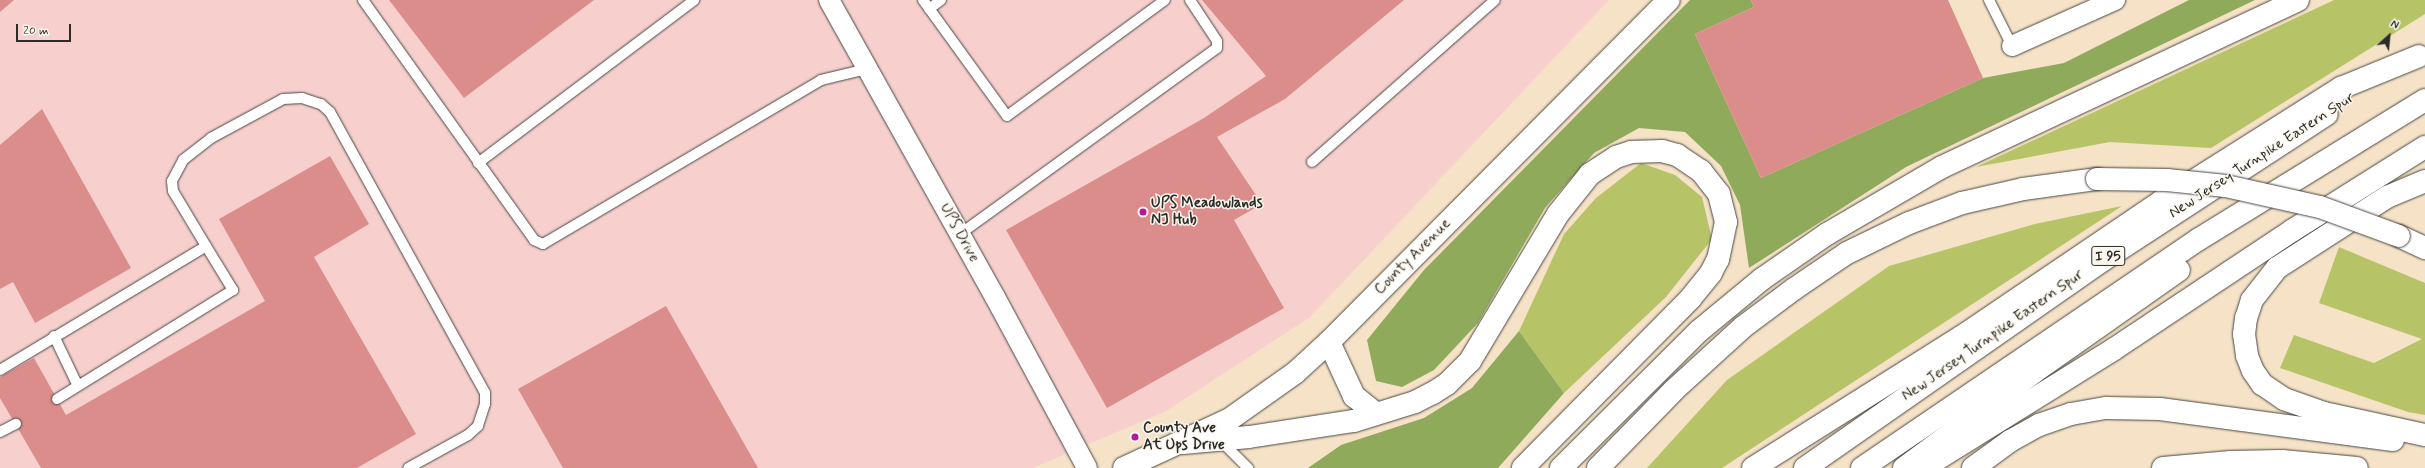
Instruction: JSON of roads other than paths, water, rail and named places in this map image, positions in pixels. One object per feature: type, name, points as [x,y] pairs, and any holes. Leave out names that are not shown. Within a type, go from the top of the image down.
[{"type":"main road","name":"County Avenue","points":[[1215,435],[1272,392],[1329,342],[1669,0]]},
{"type":"main road","points":[[1561,468],[1699,331],[1762,279],[1827,234],[1942,167],[2298,0]]},
{"type":"main road","points":[[1753,468],[1961,337],[2162,201],[2341,88],[2422,54]]},
{"type":"main road","name":"New Jersey Turnpike Eastern Spur","points":[[1805,468],[2104,260],[2422,54]]},
{"type":"main road","name":"I 95","points":[[1862,468],[2161,264],[2325,160],[2425,100]]},
{"type":"main road","points":[[1923,468],[2114,349],[2300,226],[2425,147]]},
{"type":"main road","points":[[1124,468],[1183,443],[1215,435],[1354,421],[1415,402],[1433,393],[1447,384],[1466,365],[1496,321],[1558,214],[1590,174],[1616,157],[1631,152],[1662,151],[1677,155],[1701,171],[1719,194],[1726,222],[1718,259],[1711,273],[1691,298],[1523,468]]},
{"type":"main road","points":[[1904,468],[2053,358],[2260,218],[2325,160]]},
{"type":"main road","points":[[1598,468],[1674,390],[1738,331],[1794,289],[1847,253],[1908,223],[1962,203],[2023,189],[2097,179],[2167,180],[2232,187],[2320,207],[2399,236],[2425,248]]},
{"type":"main road","points":[[2425,181],[2387,197],[2277,268],[2252,300],[2246,318],[2244,334],[2247,356],[2253,371],[2262,384],[2284,399],[2324,413],[2425,435]]},
{"type":"main road","points":[[1329,342],[1354,396],[1376,414]]},
{"type":"main road","points":[[1974,468],[2010,441],[2039,425],[2072,414],[2106,408],[2160,409],[2377,439],[2425,442]]},
{"type":"main road","points":[[2163,468],[2231,462],[2268,461],[2357,468]]},
{"type":"street","name":"UPS Drive","points":[[829,0],[960,234],[1087,468]]},
{"type":"street","points":[[2012,46],[2115,0]]},
{"type":"lane","points":[[363,0],[534,240],[543,244],[821,80],[867,69]]},
{"type":"lane","points":[[478,163],[694,0]]},
{"type":"lane","points":[[923,0],[1007,116],[1165,0]]},
{"type":"lane","points":[[929,9],[940,0]]},
{"type":"lane","points":[[960,234],[1217,48],[1217,41],[1190,0]]},
{"type":"lane","points":[[1312,162],[1494,0]]},
{"type":"lane","points":[[1989,0],[2012,46]]},
{"type":"lane","points":[[57,399],[233,290],[173,191],[172,181],[183,160],[211,138],[283,99],[302,98],[320,104],[330,112],[485,393],[485,404],[478,426],[468,435],[408,468]]},
{"type":"lane","points":[[0,370],[54,336],[206,246]]},
{"type":"lane","points":[[54,336],[78,386]]},
{"type":"lane","points":[[0,432],[16,424]]},
{"type":"lane","points":[[1215,435],[1248,468]]},
{"type":"place","name":"UPS Meadowlands NJ Hub","points":[[1143,212]]},
{"type":"place","name":"County Ave At Ups Drive","points":[[1135,437]]}]
